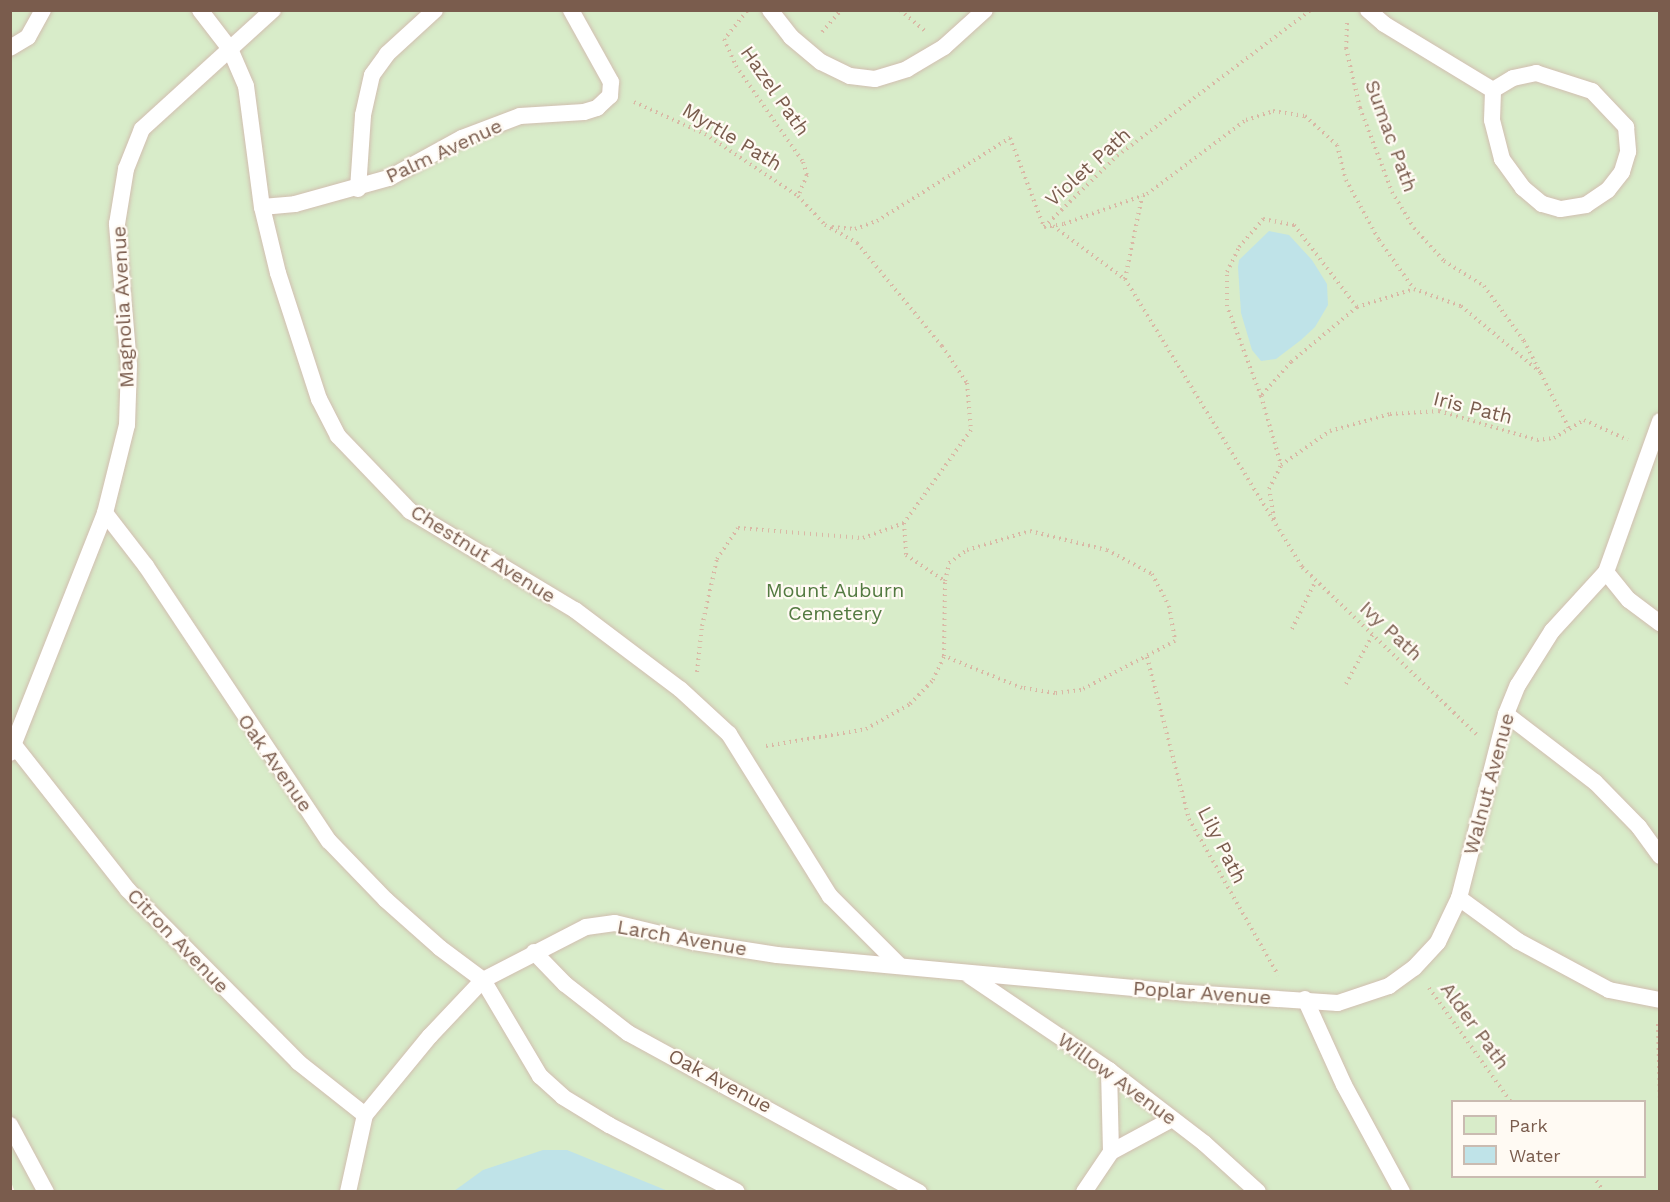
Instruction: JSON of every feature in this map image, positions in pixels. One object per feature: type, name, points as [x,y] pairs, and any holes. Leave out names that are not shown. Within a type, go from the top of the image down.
[{"type":"lane","points":[[10,48],[28,37],[42,10]]},
{"type":"lane","name":"Chestnut Avenue","points":[[200,10],[230,49],[246,86],[262,207],[278,273],[319,399],[338,436],[367,470],[410,511],[575,610],[694,702],[741,751],[830,896],[899,964]]},
{"type":"lane","name":"Magnolia Avenue","points":[[12,746],[105,513],[127,425],[129,365],[117,224],[126,169],[142,129],[273,10]]},
{"type":"lane","name":"Palm Avenue","points":[[358,189],[363,115],[372,75],[387,54],[435,10]]},
{"type":"lane","points":[[571,10],[611,82],[610,96]]},
{"type":"lane","points":[[770,10],[791,37],[821,62],[850,76],[875,79],[907,69],[944,47],[985,10]]},
{"type":"lane","points":[[1368,10],[1384,24],[1493,90]]},
{"type":"lane","points":[[1536,73],[1592,91],[1626,127],[1628,152],[1622,171],[1608,190],[1586,205],[1560,209],[1542,204],[1523,188],[1502,159],[1492,120],[1493,90],[1513,78],[1536,73]]},
{"type":"lane","name":"Palm Avenue","points":[[262,207],[295,204],[358,189],[389,178],[490,125],[520,117],[584,112],[610,96]]},
{"type":"lane","name":"Walnut Avenue","points":[[1459,898],[1494,753],[1518,685],[1552,631],[1606,572],[1653,445],[1659,421]]},
{"type":"lane","name":"Oak Avenue","points":[[105,513],[146,566],[329,841],[387,900],[440,948],[483,980]]},
{"type":"lane","points":[[1606,572],[1629,600],[1659,623]]},
{"type":"lane","points":[[1506,714],[1595,782],[1639,827],[1659,856]]},
{"type":"lane","name":"Citron Avenue","points":[[12,746],[128,890],[298,1062],[365,1115]]},
{"type":"lane","points":[[1459,898],[1518,941],[1609,990],[1658,1000]]},
{"type":"lane","name":"Poplar Avenue","points":[[899,964],[969,975],[1338,1003],[1356,999],[1389,986],[1414,968],[1438,942],[1459,898]]},
{"type":"lane","name":"Larch Avenue","points":[[348,1191],[365,1115],[430,1036],[483,980],[586,927],[615,923],[694,942],[777,955],[899,964]]},
{"type":"lane","name":"Oak Avenue","points":[[534,952],[565,984],[628,1033],[919,1191]]},
{"type":"lane","name":"Willow Avenue","points":[[969,975],[1110,1070],[1258,1191]]},
{"type":"lane","points":[[483,980],[540,1076],[563,1097],[737,1191]]},
{"type":"lane","points":[[1299,999],[1402,1191]]},
{"type":"lane","points":[[1110,1070],[1111,1152]]},
{"type":"lane","points":[[1084,1191],[1111,1152],[1172,1119]]},
{"type":"lane","points":[[10,1125],[46,1191]]},
{"type":"path","name":"Hazel Path","points":[[748,10],[724,39],[736,66],[803,162],[807,175],[798,196]]},
{"type":"path","points":[[832,21],[841,10]]},
{"type":"path","points":[[900,10],[920,27]]},
{"type":"path","name":"Violet Path","points":[[825,225],[855,229],[877,221],[1010,138],[1044,227],[1117,156],[1311,10]]},
{"type":"path","name":"Sumac Path","points":[[1347,20],[1346,48],[1360,108],[1392,192],[1414,228],[1444,261],[1484,286],[1524,341],[1569,428]]},
{"type":"path","name":"Myrtle Path","points":[[610,96],[631,100],[705,134],[798,196],[825,225],[857,243],[942,346],[967,383],[971,430],[929,493],[904,523]]},
{"type":"path","points":[[1044,227],[1142,196],[1246,120],[1273,111],[1305,116],[1337,145],[1346,180],[1379,240],[1414,289],[1461,306],[1540,373]]},
{"type":"path","points":[[1053,226],[1125,279],[1142,196]]},
{"type":"path","points":[[1276,525],[1269,489],[1281,465],[1261,396],[1227,306],[1227,272],[1239,247],[1263,219],[1294,225],[1357,307]]},
{"type":"path","name":"Ivy Path","points":[[1125,279],[1276,525],[1315,582],[1373,634],[1494,753]]},
{"type":"path","points":[[1261,396],[1291,362],[1357,307],[1414,289]]},
{"type":"path","name":"Iris Path","points":[[1281,465],[1330,431],[1415,411],[1439,411],[1537,440],[1554,438],[1569,428]]},
{"type":"path","points":[[1569,428],[1584,420],[1653,445]]},
{"type":"path","points":[[694,702],[702,626],[717,559],[738,528],[863,538],[904,523],[906,555],[945,581]]},
{"type":"path","points":[[741,751],[866,729],[891,718],[933,680],[944,656],[945,581],[949,563],[967,550],[1030,531],[1107,550],[1152,574],[1169,606],[1174,641],[1081,690],[1055,693],[1022,688],[944,656]]},
{"type":"path","points":[[1292,629],[1315,582]]},
{"type":"path","points":[[1346,684],[1373,634]]},
{"type":"path","name":"Lily Path","points":[[1147,657],[1189,819],[1299,999]]},
{"type":"path","name":"Alder Path","points":[[1414,968],[1510,1100]]},
{"type":"path","points":[[1658,1000],[1659,1102]]},
{"type":"path","points":[[1594,1178],[1604,1191]]},
{"type":"green space","name":"Mount Auburn Cemetery","points":[[11,11],[1659,11],[1659,1191],[15,1192],[11,1182]]},
{"type":"water","points":[[1269,231],[1289,235],[1312,260],[1327,284],[1328,305],[1315,327],[1301,340],[1276,359],[1261,361],[1252,350],[1241,313],[1238,267],[1239,260]]},
{"type":"water","points":[[543,1150],[567,1150],[668,1191],[454,1191],[483,1170]]}]
